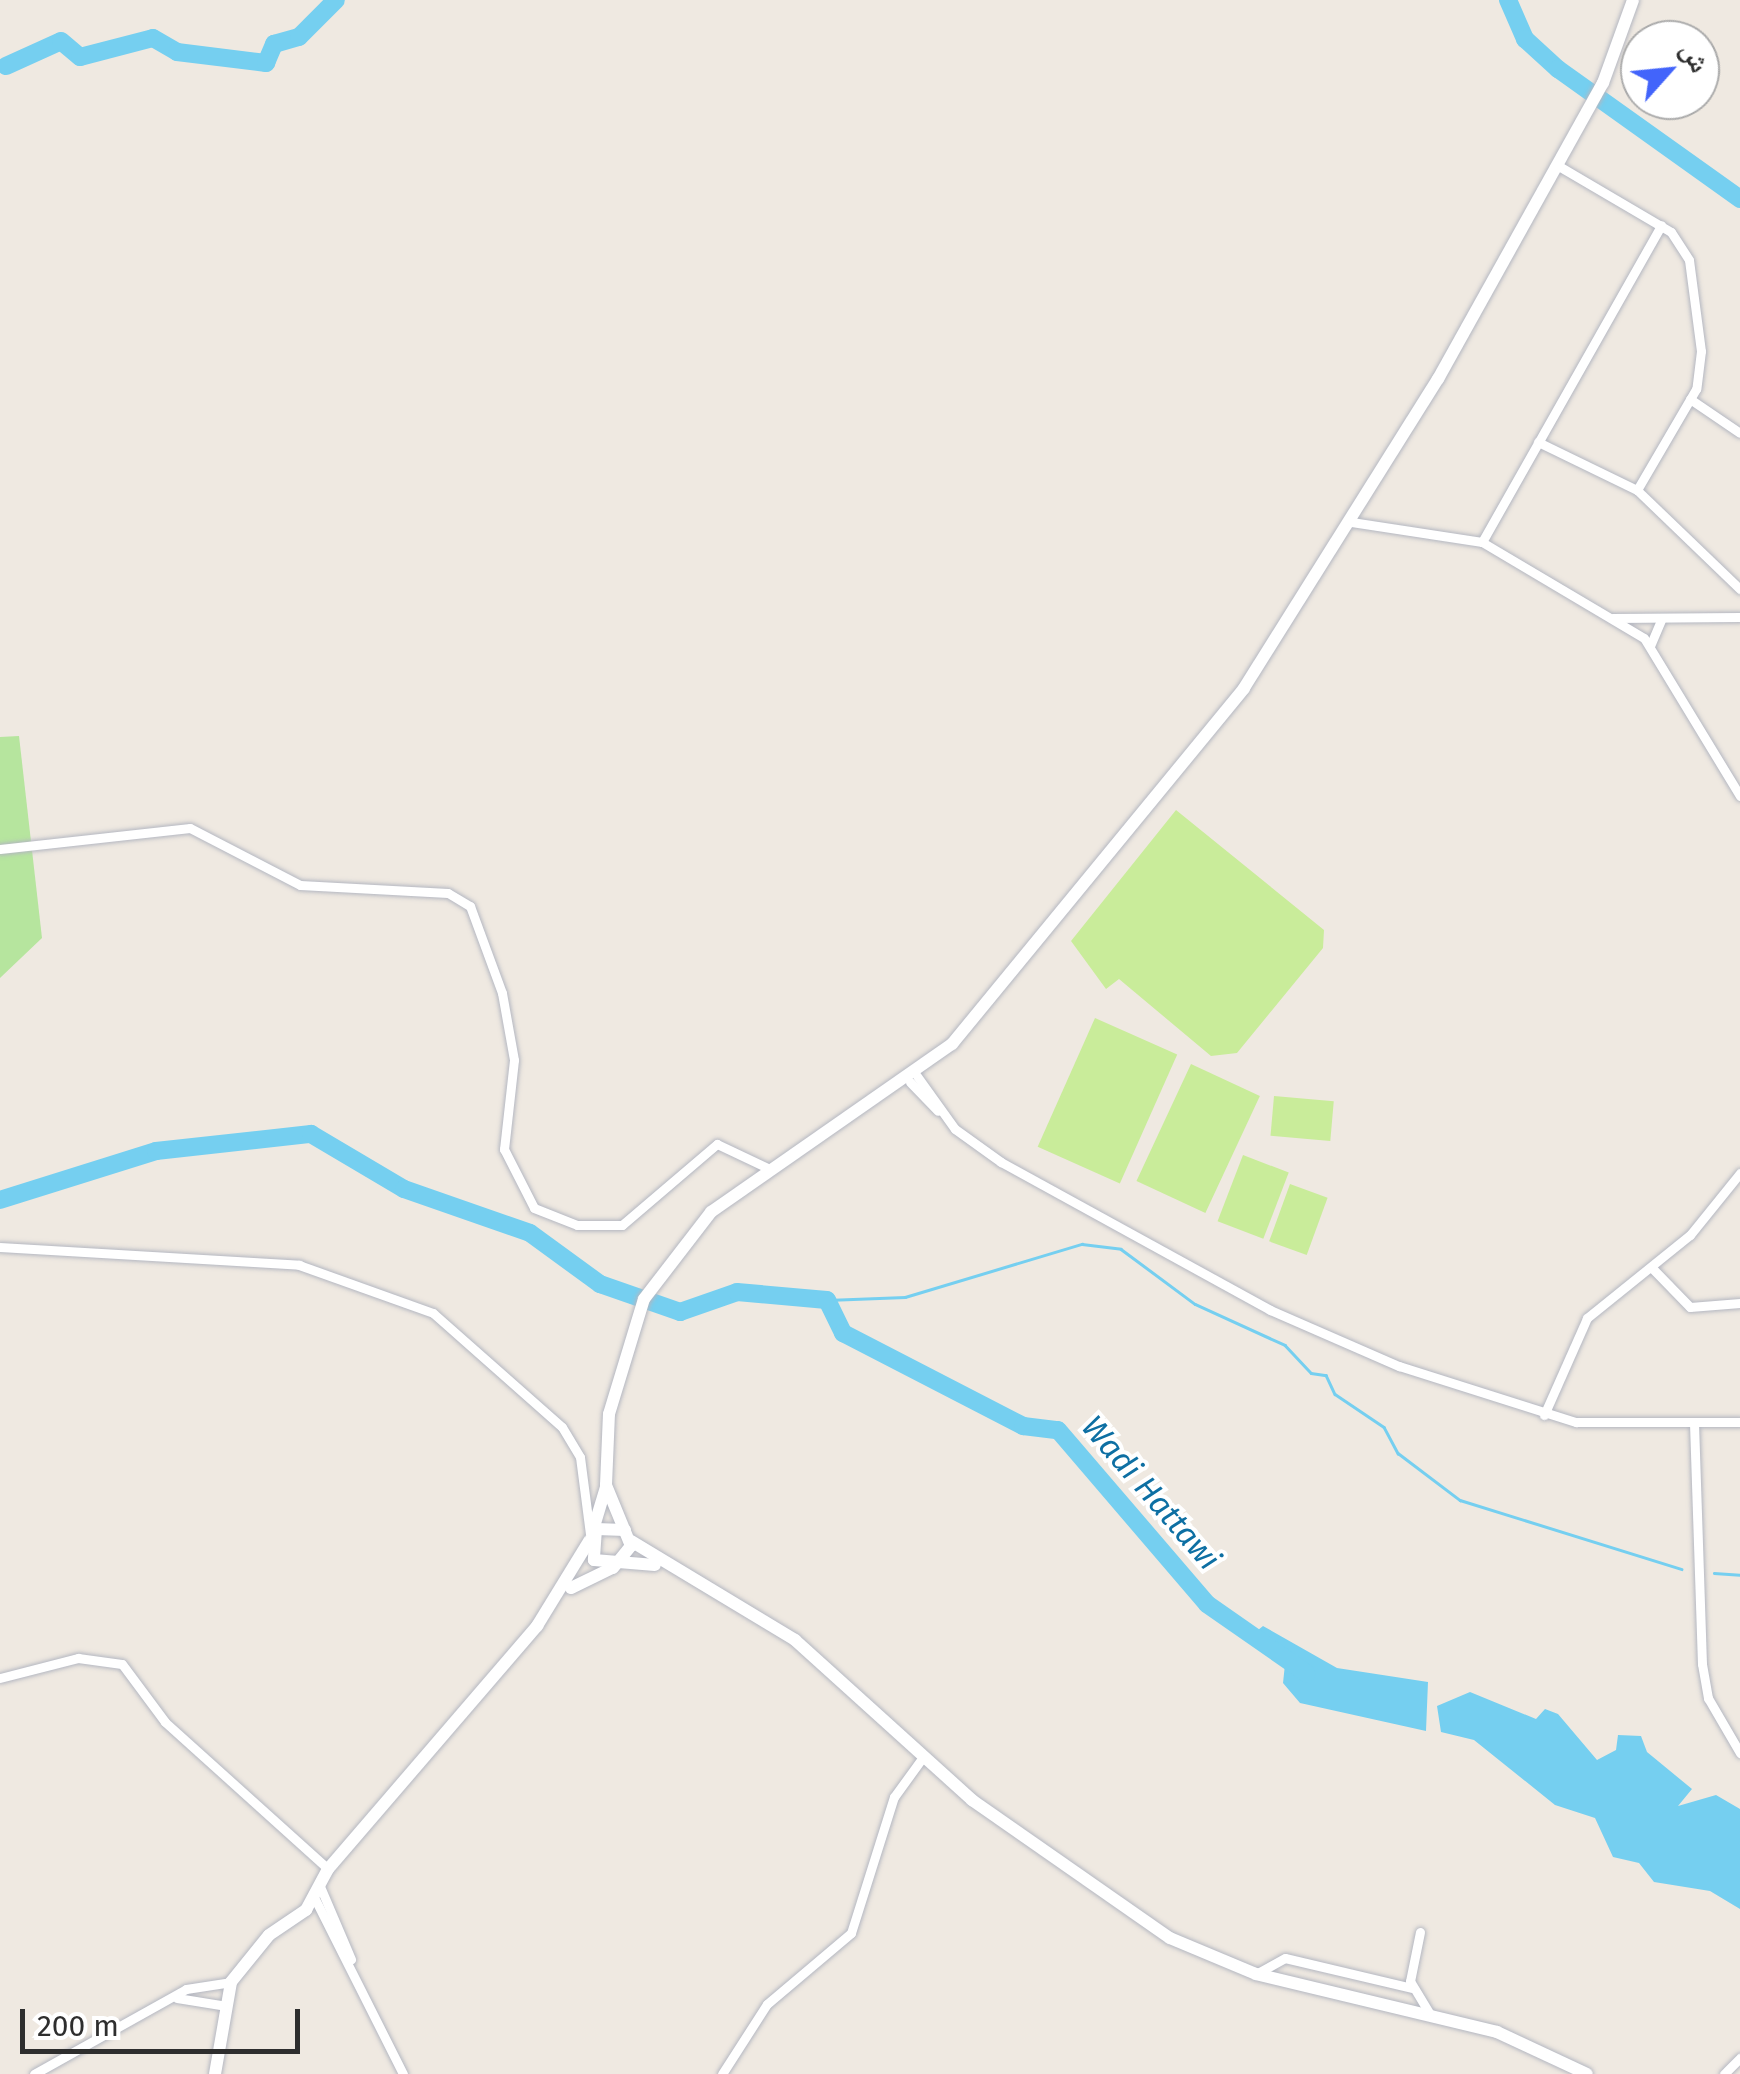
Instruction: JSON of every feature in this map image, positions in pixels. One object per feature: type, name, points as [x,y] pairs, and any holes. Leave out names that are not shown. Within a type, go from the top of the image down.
[{"type":"main road","points":[[215,2074],[220,2005],[231,1982],[315,1899],[328,1869],[565,1592],[590,1537],[606,1485],[618,1367],[644,1299],[711,1212],[770,1169],[913,1079],[1025,962],[1244,688],[1352,522],[1558,165],[1603,83],[1633,0]]},
{"type":"main road","points":[[565,1592],[626,1560],[628,1536],[606,1485]]},
{"type":"main road","points":[[590,1537],[608,1524],[628,1536],[658,1565],[795,1640],[924,1757],[1100,1896],[1256,1974],[1430,2014],[1525,2042],[1586,2074]]},
{"type":"main road","points":[[590,1537],[594,1560],[613,1568],[658,1565]]},
{"type":"street","points":[[1558,165],[1661,225],[1689,260],[1702,360],[1690,399],[1637,490]]},
{"type":"street","points":[[1482,542],[1661,225]]},
{"type":"street","points":[[1690,399],[1740,433]]},
{"type":"street","points":[[1538,442],[1637,490],[1740,589]]},
{"type":"street","points":[[1352,522],[1482,542],[1612,618],[1650,649],[1740,796]]},
{"type":"street","points":[[1612,618],[1740,616]]},
{"type":"street","points":[[1650,649],[1661,620]]},
{"type":"street","points":[[0,849],[190,828],[300,884],[448,893],[470,906],[502,993],[514,1060],[504,1150],[534,1208],[577,1225],[622,1225],[717,1144],[770,1169]]},
{"type":"street","points":[[913,1079],[944,1116],[1001,1162],[1270,1310],[1544,1415],[1740,1422]]},
{"type":"street","points":[[1544,1415],[1587,1318],[1653,1269],[1737,1187],[1740,1173]]},
{"type":"street","points":[[0,1247],[299,1265],[432,1314],[562,1426],[580,1457],[590,1537]]},
{"type":"street","points":[[1653,1269],[1690,1307],[1740,1303]]},
{"type":"street","points":[[1694,1422],[1702,1664],[1708,1698],[1740,1753]]},
{"type":"street","points":[[0,1678],[78,1658],[122,1664],[165,1722],[328,1869]]},
{"type":"street","points":[[722,2074],[767,2004],[851,1934],[894,1796],[924,1757]]},
{"type":"street","points":[[319,1884],[352,1967]]},
{"type":"street","points":[[315,1899],[403,2074]]},
{"type":"street","points":[[1412,1988],[1420,1932]]},
{"type":"street","points":[[1256,1974],[1285,1958],[1412,1988],[1430,2014]]},
{"type":"street","points":[[34,2074],[170,2000],[231,1982]]},
{"type":"street","points":[[170,2000],[220,2005]]},
{"type":"street","points":[[1724,2074],[1740,2058]]},
{"type":"green space","points":[[19,736],[42,938],[0,978],[0,737]]},
{"type":"green space","points":[[1176,810],[1324,930],[1323,948],[1237,1053],[1211,1056],[1119,979],[1106,989],[1071,941]]},
{"type":"green space","points":[[1095,1018],[1177,1055],[1120,1183],[1038,1147]]},
{"type":"green space","points":[[1191,1064],[1260,1096],[1205,1213],[1136,1181]]},
{"type":"green space","points":[[1274,1096],[1334,1101],[1330,1141],[1271,1136]]},
{"type":"green space","points":[[1243,1155],[1289,1173],[1263,1239],[1218,1221]]},
{"type":"green space","points":[[1290,1184],[1328,1198],[1307,1255],[1269,1241]]},
{"type":"water","points":[[1263,1626],[1337,1668],[1428,1682],[1426,1731],[1300,1703],[1283,1683],[1286,1655],[1252,1635]]},
{"type":"water","points":[[1470,1692],[1536,1719],[1545,1709],[1558,1714],[1597,1760],[1616,1750],[1618,1735],[1641,1736],[1647,1752],[1692,1789],[1678,1806],[1716,1795],[1740,1809],[1740,1909],[1710,1891],[1654,1882],[1639,1863],[1613,1857],[1595,1818],[1555,1805],[1474,1740],[1441,1732],[1437,1706]]},
{"type":"waterway","points":[[6,66],[61,41],[80,57],[153,38],[177,52],[266,63],[274,44],[299,37],[336,0]]},
{"type":"waterway","points":[[1508,0],[1525,39],[1558,69],[1740,199]]},
{"type":"waterway","name":"Wadi Hattawi","points":[[0,1200],[156,1151],[311,1134],[404,1189],[530,1233],[600,1284],[680,1312],[737,1292],[827,1300],[843,1333],[1023,1426],[1058,1430],[1207,1604],[1306,1673]]},
{"type":"waterway","points":[[827,1300],[905,1297],[1082,1244],[1121,1249],[1195,1304],[1285,1345],[1311,1373],[1326,1375],[1335,1394],[1384,1427],[1398,1453],[1460,1500],[1682,1569]]},
{"type":"waterway","points":[[1714,1573],[1740,1575]]}]
